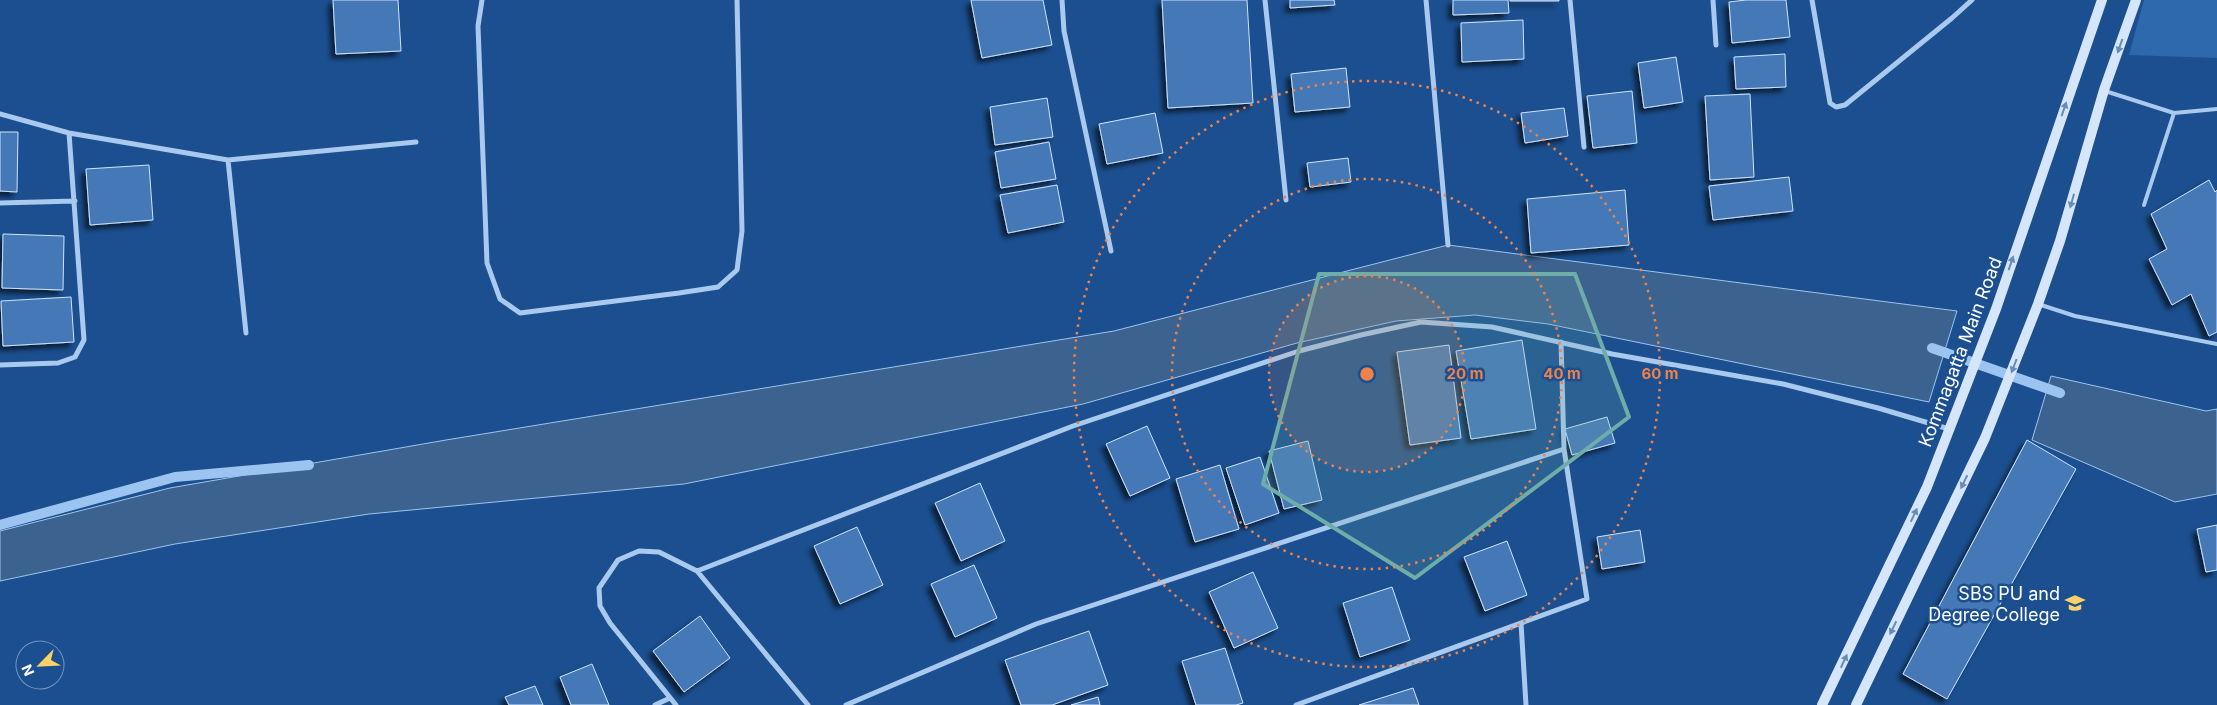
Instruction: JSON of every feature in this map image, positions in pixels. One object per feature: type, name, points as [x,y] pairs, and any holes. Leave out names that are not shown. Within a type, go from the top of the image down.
[{"type":"main road","name":"Kommagatta Main Road","points":[[1822,705],[1927,487],[1996,309],[2102,0]]},
{"type":"main road","points":[[1856,705],[1985,438],[2038,304],[2060,241],[2104,90],[2136,0]]},
{"type":"street","points":[[482,0],[478,26],[487,263],[500,299],[520,313],[679,294],[718,287],[737,270],[742,231],[737,0]]},
{"type":"street","points":[[1062,0],[1064,31],[1111,250]]},
{"type":"street","points":[[1265,0],[1286,200]]},
{"type":"street","points":[[1426,0],[1448,246]]},
{"type":"street","points":[[1570,0],[1584,147]]},
{"type":"street","points":[[1713,0],[1716,45]]},
{"type":"street","points":[[1812,0],[1830,103],[1836,107],[1845,105],[1972,0]]},
{"type":"street","points":[[0,114],[69,133],[228,160],[416,142]]},
{"type":"street","points":[[0,365],[58,363],[75,357],[84,340],[69,133]]},
{"type":"street","points":[[228,160],[246,334]]},
{"type":"street","points":[[0,203],[75,201]]},
{"type":"street","points":[[697,572],[1073,426],[1300,351],[1421,322],[1492,327],[1612,354],[1783,384],[1878,408],[1949,430]]},
{"type":"street","points":[[1296,705],[1587,598],[1564,449],[1560,342]]},
{"type":"street","points":[[846,705],[1036,624],[1564,449]]},
{"type":"street","points":[[676,705],[610,623],[600,606],[599,588],[618,560],[639,552],[659,552],[697,572],[808,705]]},
{"type":"street","points":[[1521,623],[1526,705]]},
{"type":"street","points":[[654,705],[670,698]]},
{"type":"lane","points":[[2104,90],[2174,113],[2217,109]]},
{"type":"lane","points":[[2144,205],[2174,113]]},
{"type":"lane","points":[[2038,304],[2075,316],[2217,344]]},
{"type":"highlighted area","points":[[1319,274],[1575,274],[1629,417],[1415,578],[1263,484]]},
{"type":"shaded area","points":[[2144,0],[2217,0],[2217,58],[2129,55]]},
{"type":"shaded area","points":[[1448,245],[1957,311],[1929,402],[1548,324],[1475,315],[1396,321],[1297,343],[1083,404],[684,484],[369,514],[175,544],[0,581],[0,531],[170,488],[446,440],[1114,331]]},
{"type":"shaded area","points":[[2051,376],[2206,411],[2217,409],[2217,494],[2175,502],[2032,440]]},
{"type":"building","points":[[333,0],[398,0],[401,51],[336,54]]},
{"type":"building","points":[[971,0],[1043,0],[1052,45],[982,58]]},
{"type":"building","points":[[1162,0],[1247,0],[1253,103],[1168,108]]},
{"type":"building","points":[[1290,0],[1334,0],[1335,5],[1290,8]]},
{"type":"building","points":[[1453,0],[1508,0],[1509,13],[1453,15]]},
{"type":"building","points":[[1559,0],[1559,1],[1510,1]]},
{"type":"building","points":[[1786,0],[1790,37],[1732,43],[1729,2]]},
{"type":"building","points":[[1523,20],[1524,59],[1462,62],[1461,23]]},
{"type":"building","points":[[1785,54],[1786,87],[1736,89],[1734,57]]},
{"type":"building","points":[[1676,57],[1683,102],[1644,108],[1638,63]]},
{"type":"building","points":[[1346,68],[1350,107],[1295,112],[1291,74]]},
{"type":"building","points":[[1632,91],[1637,143],[1593,148],[1587,96]]},
{"type":"building","points":[[1750,94],[1754,177],[1710,180],[1705,96]]},
{"type":"building","points":[[1047,98],[1053,137],[995,145],[990,107]]},
{"type":"building","points":[[1564,108],[1568,136],[1525,143],[1521,113]]},
{"type":"building","points":[[1155,113],[1163,153],[1107,164],[1099,124]]},
{"type":"building","points":[[0,132],[18,132],[17,192],[0,191]]},
{"type":"building","points":[[1049,142],[1056,179],[1001,188],[995,152]]},
{"type":"building","points":[[1348,158],[1351,182],[1310,187],[1307,163]]},
{"type":"building","points":[[149,165],[153,220],[90,225],[86,169]]},
{"type":"building","points":[[1789,177],[1793,211],[1713,220],[1709,186]]},
{"type":"building","points":[[2209,180],[2215,192],[2217,190],[2217,332],[2209,336],[2191,294],[2172,305],[2149,259],[2167,249],[2151,214]]},
{"type":"building","points":[[1057,185],[1064,222],[1008,233],[1000,195]]},
{"type":"building","points":[[1625,190],[1629,245],[1531,253],[1527,199]]},
{"type":"building","points":[[3,234],[64,236],[63,290],[2,288]]},
{"type":"building","points":[[71,297],[74,342],[3,346],[1,301]]},
{"type":"building","points":[[1522,340],[1536,429],[1471,439],[1456,351]]},
{"type":"building","points":[[1449,345],[1461,438],[1410,445],[1397,352]]},
{"type":"building","points":[[1607,417],[1615,443],[1572,455],[1565,429]]},
{"type":"building","points":[[1147,426],[1170,478],[1130,496],[1106,444]]},
{"type":"building","points":[[2027,440],[2076,469],[1947,699],[1903,674]]},
{"type":"building","points":[[1308,441],[1322,500],[1284,509],[1269,451]]},
{"type":"building","points":[[1260,457],[1279,513],[1245,525],[1226,468]]},
{"type":"building","points":[[1220,465],[1239,529],[1195,542],[1176,479]]},
{"type":"building","points":[[980,483],[1005,541],[961,561],[935,503]]},
{"type":"building","points":[[2217,525],[2217,570],[2206,572],[2197,529]]},
{"type":"building","points":[[857,527],[883,585],[840,604],[814,546]]},
{"type":"building","points":[[1640,530],[1645,562],[1602,569],[1597,537]]},
{"type":"building","points":[[1507,541],[1527,595],[1485,611],[1464,557]]},
{"type":"building","points":[[974,565],[997,618],[955,637],[931,584]]},
{"type":"building","points":[[1253,572],[1278,628],[1234,648],[1209,592]]},
{"type":"building","points":[[1392,587],[1410,640],[1360,657],[1343,603]]},
{"type":"building","points":[[700,616],[730,658],[684,692],[653,651]]},
{"type":"building","points":[[1089,631],[1108,685],[1052,705],[1021,705],[1005,660]]},
{"type":"building","points":[[1225,648],[1243,703],[1236,705],[1196,705],[1182,661]]},
{"type":"building","points":[[592,664],[609,705],[571,705],[560,677]]},
{"type":"building","points":[[535,686],[543,705],[509,705],[505,697]]},
{"type":"building","points":[[1413,688],[1419,705],[1359,705]]},
{"type":"building","points":[[1098,697],[1100,705],[1071,705]]},
{"type":"waterway","points":[[1932,348],[2060,393]]},
{"type":"waterway","points":[[0,525],[175,477],[309,465]]},
{"type":"place","name":"SBS PU and Degree College","points":[[2075,603]]}]
